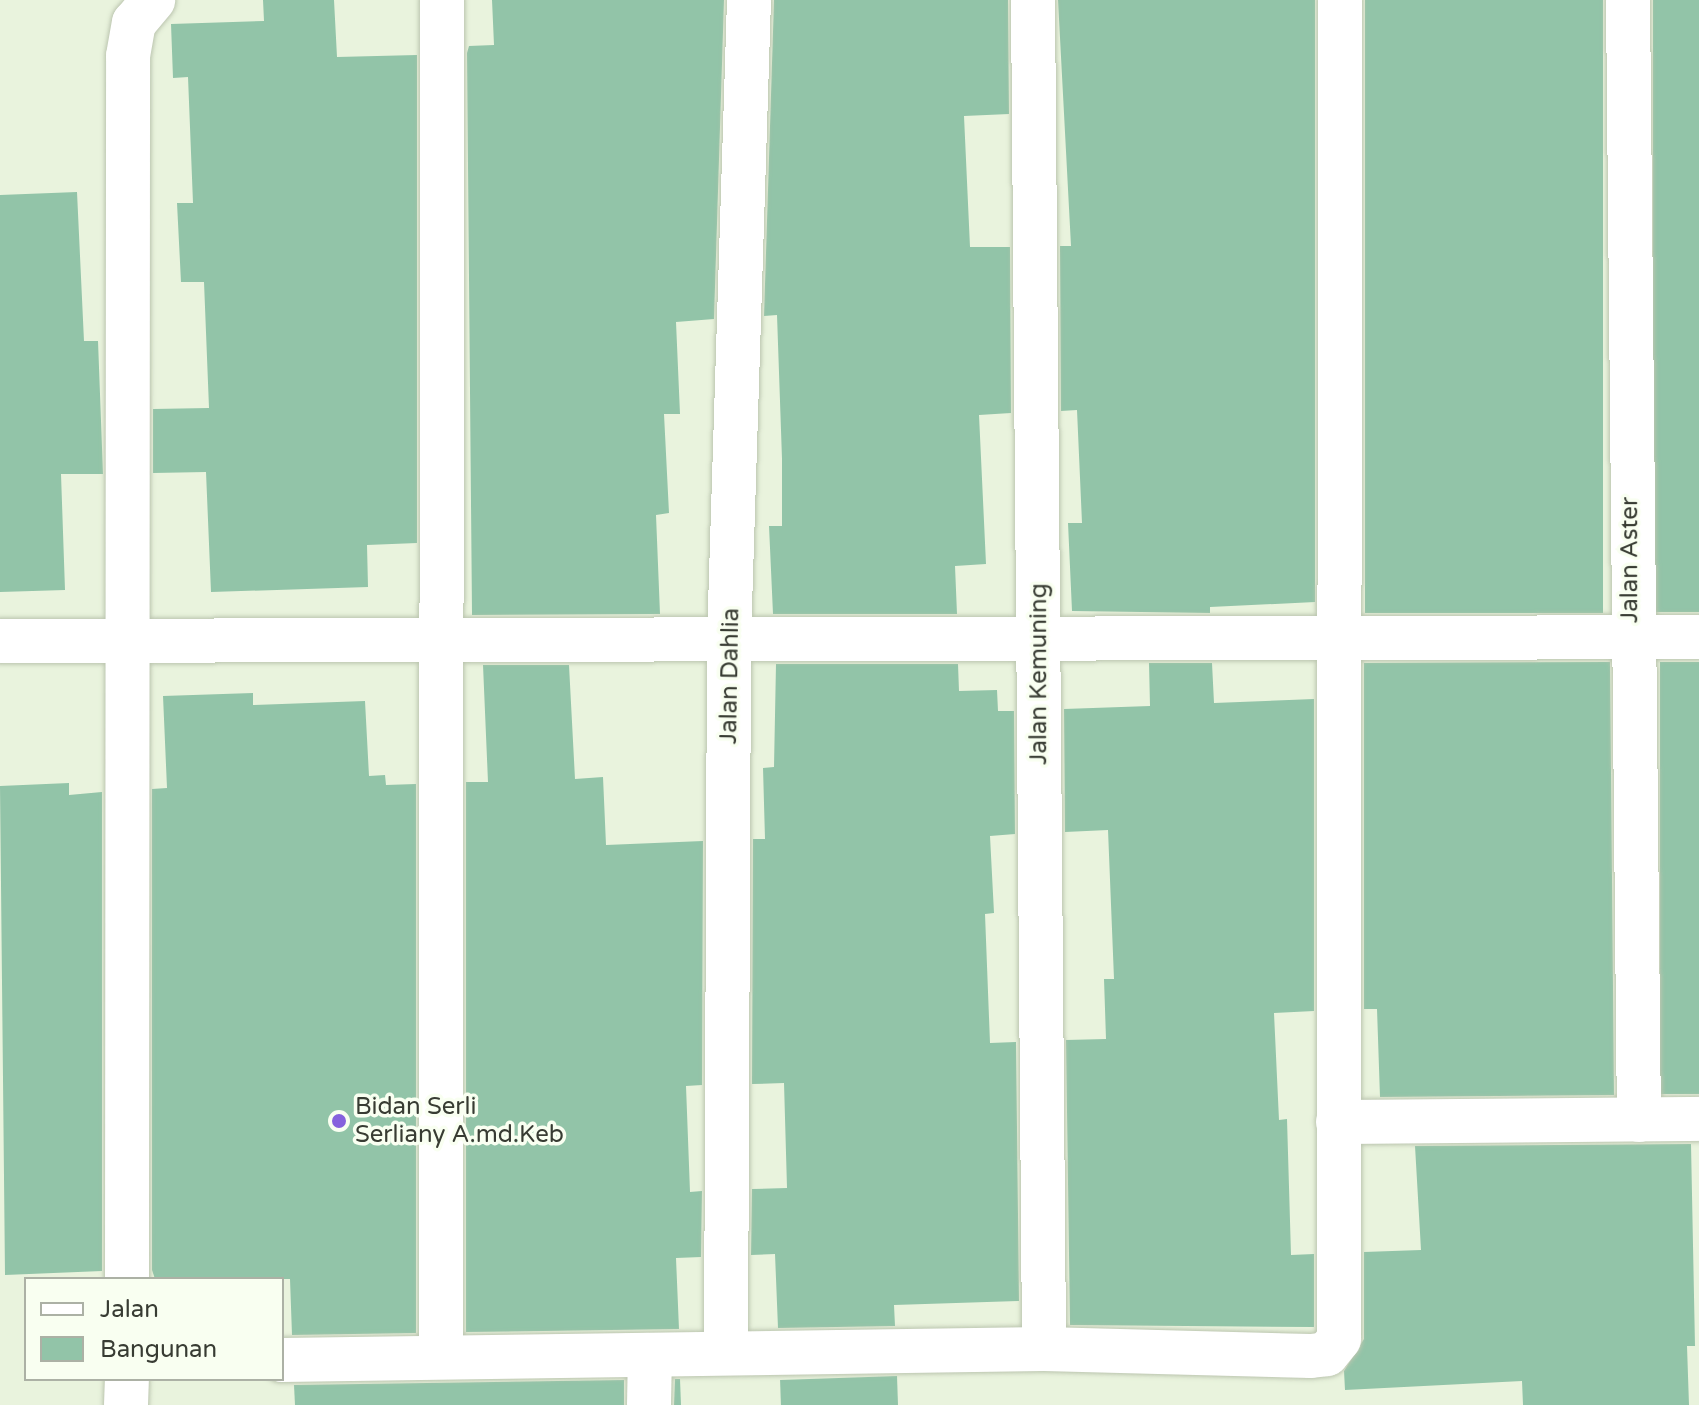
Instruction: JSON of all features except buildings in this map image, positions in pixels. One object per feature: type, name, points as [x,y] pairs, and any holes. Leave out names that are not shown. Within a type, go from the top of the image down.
[{"type":"street","points":[[127,1277],[131,640],[128,56],[134,23],[153,0]]},
{"type":"street","points":[[441,1357],[442,0]]},
{"type":"street","name":"Jalan Dahlia","points":[[726,1353],[729,639],[749,0]]},
{"type":"street","name":"Jalan Kemuning","points":[[1033,0],[1044,1349]]},
{"type":"street","points":[[284,1360],[1044,1349],[1327,1354],[1344,1320],[1338,1122],[1340,0]]},
{"type":"street","name":"Jalan Aster","points":[[1628,0],[1630,637],[1639,1120]]},
{"type":"street","points":[[0,641],[1699,637]]},
{"type":"street","points":[[1338,1122],[1699,1119]]},
{"type":"street","points":[[649,1405],[650,1355]]},
{"type":"street","points":[[126,1405],[127,1381]]},
{"type":"place","name":"Bidan Serli Serliany A.md.Keb","points":[[339,1121]]}]
